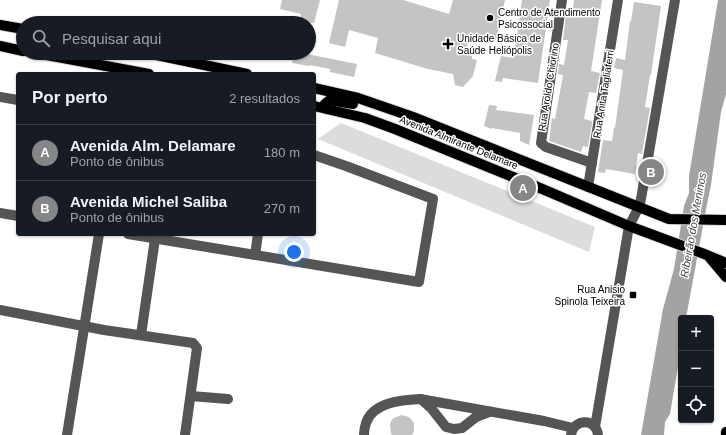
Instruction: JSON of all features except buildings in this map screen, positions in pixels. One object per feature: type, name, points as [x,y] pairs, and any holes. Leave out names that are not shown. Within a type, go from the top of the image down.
[{"type":"main road","points":[[0,25],[16,28]]},
{"type":"main road","points":[[0,46],[16,50]]},
{"type":"main road","points":[[74,60],[138,72]]},
{"type":"main road","points":[[180,60],[237,72]]},
{"type":"main road","name":"Avenida Almirante Delamare","points":[[316,88],[358,98],[413,117],[669,219],[726,220]]},
{"type":"main road","points":[[327,109],[325,103],[332,99],[358,105],[391,116],[413,117]]},
{"type":"main road","name":"Avenida Almirante Delamare","points":[[316,106],[365,118],[395,129],[629,226],[726,264]]},
{"type":"main road","points":[[706,255],[726,277]]},
{"type":"street","name":"Rua Aroldo Chiorino","points":[[562,0],[541,142],[546,147],[592,164]]},
{"type":"street","name":"Rua Anita Tagliaferri","points":[[588,187],[618,0]]},
{"type":"street","points":[[596,431],[629,226],[639,207],[675,0]]},
{"type":"street","points":[[0,50],[16,50]]},
{"type":"street","points":[[0,97],[16,100]]},
{"type":"street","points":[[139,236],[419,282],[433,199],[316,156]]},
{"type":"street","points":[[0,213],[16,216]]},
{"type":"street","points":[[67,435],[99,236]]},
{"type":"street","points":[[255,255],[258,236]]},
{"type":"street","points":[[140,335],[156,239]]},
{"type":"street","points":[[0,310],[104,330],[190,342],[196,345],[191,396],[185,435]]},
{"type":"street","points":[[191,396],[228,399]]},
{"type":"street","points":[[364,435],[366,422],[378,407],[401,400],[421,399],[544,421],[572,432],[580,423],[584,422],[588,423],[596,431]]},
{"type":"street","points":[[421,399],[431,408],[446,428],[462,428],[476,417],[491,411]]},
{"type":"shaded area","points":[[341,123],[595,227],[589,252],[318,139]]},
{"type":"water","name":"Ribeirão dos Meninos","points":[[718,0],[726,0],[726,94],[721,112],[711,185],[687,315],[678,315],[678,367],[670,414],[665,422],[664,435],[641,435],[663,309],[674,269],[684,206],[689,193],[689,176]]},
{"type":"place","name":"Centro de Atendimento Psicossocial","points":[[490,18]]},
{"type":"place","name":"Unidade Básica de Saúde Heliópolis","points":[[448,44]]},
{"type":"place","name":"Avenida Michel Saliba","points":[[651,172]]},
{"type":"place","name":"Avenida Alm. Delamare","points":[[523,188]]},
{"type":"place","name":"Rua Anisio Spinola Teixeira","points":[[633,295]]}]
